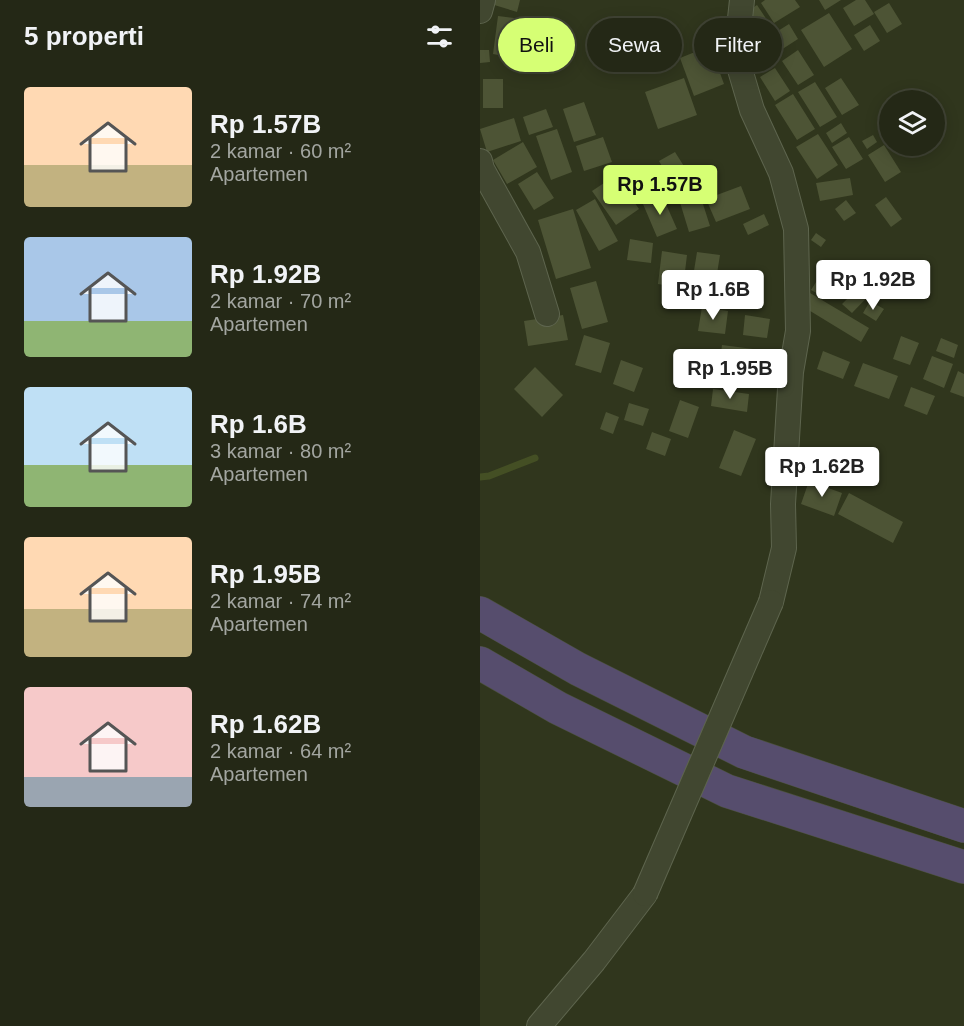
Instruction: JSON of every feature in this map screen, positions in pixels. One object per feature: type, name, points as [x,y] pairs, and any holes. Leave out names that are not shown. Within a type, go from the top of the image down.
[{"type":"highway","points":[[480,613],[578,669],[744,752],[964,826]]},
{"type":"highway","points":[[480,663],[558,708],[727,791],[964,867]]},
{"type":"street","points":[[480,11],[483,0]]},
{"type":"street","points":[[539,1026],[594,961],[645,894],[771,602],[784,548],[783,504],[790,372],[798,331],[795,229],[782,173],[752,110],[736,56],[742,0]]},
{"type":"street","points":[[480,161],[486,178],[528,252],[548,314]]},
{"type":"building","points":[[492,0],[520,0],[517,12],[491,4]]},
{"type":"building","points":[[765,0],[795,0],[800,7],[782,18],[771,18],[761,3]]},
{"type":"building","points":[[819,0],[841,0],[825,10]]},
{"type":"building","points":[[856,0],[865,0],[874,14],[854,26],[843,8]]},
{"type":"building","points":[[889,3],[902,24],[887,33],[874,12]]},
{"type":"building","points":[[757,5],[766,18],[746,18],[744,14]]},
{"type":"building","points":[[829,13],[852,49],[824,67],[801,30]]},
{"type":"building","points":[[498,16],[514,18],[498,18],[498,55],[493,54]]},
{"type":"building","points":[[789,24],[798,39],[782,49],[782,28]]},
{"type":"building","points":[[870,25],[880,41],[864,51],[854,35]]},
{"type":"building","points":[[480,50],[489,50],[490,62],[480,63]]},
{"type":"building","points":[[798,50],[814,75],[798,85],[782,61]]},
{"type":"building","points":[[694,52],[694,72],[720,72],[724,84],[694,96],[682,63],[682,57]]},
{"type":"building","points":[[768,72],[778,72],[790,91],[775,101],[760,77]]},
{"type":"building","points":[[684,78],[697,115],[658,129],[645,92]]},
{"type":"building","points":[[841,78],[859,105],[842,115],[825,88]]},
{"type":"building","points":[[483,79],[503,79],[503,108],[483,108]]},
{"type":"building","points":[[815,82],[837,117],[820,127],[798,92]]},
{"type":"building","points":[[793,94],[815,129],[797,140],[775,105]]},
{"type":"building","points":[[584,102],[596,135],[574,142],[563,109]]},
{"type":"building","points":[[546,109],[553,127],[529,135],[523,117]]},
{"type":"building","points":[[514,118],[521,141],[487,152],[480,129]]},
{"type":"building","points":[[841,123],[847,133],[832,143],[826,133]]},
{"type":"building","points":[[557,129],[572,172],[551,180],[536,136]]},
{"type":"building","points":[[818,134],[838,165],[817,179],[796,147]]},
{"type":"building","points":[[873,135],[877,142],[867,149],[862,141]]},
{"type":"building","points":[[603,137],[612,162],[584,171],[576,146]]},
{"type":"building","points":[[849,137],[863,159],[846,169],[832,147]]},
{"type":"building","points":[[523,142],[537,167],[507,184],[493,160]]},
{"type":"building","points":[[879,148],[879,156],[891,156],[901,172],[885,182],[868,155]]},
{"type":"building","points":[[675,152],[687,171],[670,180],[659,161]]},
{"type":"building","points":[[537,172],[554,198],[534,210],[518,184]]},
{"type":"building","points":[[616,175],[639,209],[616,225],[592,191]]},
{"type":"building","points":[[850,178],[853,195],[820,201],[816,183]]},
{"type":"building","points":[[695,179],[710,226],[689,232],[675,186]]},
{"type":"building","points":[[741,186],[750,209],[716,222],[706,199]]},
{"type":"building","points":[[662,195],[677,229],[657,237],[643,204]]},
{"type":"building","points":[[886,197],[902,219],[891,227],[875,205]]},
{"type":"building","points":[[595,199],[618,241],[599,251],[576,210]]},
{"type":"building","points":[[846,200],[856,213],[844,221],[835,209]]},
{"type":"building","points":[[573,209],[591,268],[556,279],[538,220]]},
{"type":"building","points":[[764,214],[769,225],[748,235],[743,224]]},
{"type":"building","points":[[816,233],[826,240],[821,247],[811,240]]},
{"type":"building","points":[[630,239],[653,243],[651,263],[627,260]]},
{"type":"building","points":[[662,251],[687,255],[683,288],[658,284]]},
{"type":"building","points":[[697,252],[720,255],[716,280],[693,277]]},
{"type":"building","points":[[833,262],[859,287],[872,273],[882,282],[852,313],[842,304],[849,297],[824,272]]},
{"type":"building","points":[[818,279],[828,285],[822,296],[811,290]]},
{"type":"building","points":[[596,281],[608,322],[582,329],[570,288]]},
{"type":"building","points":[[689,284],[722,289],[719,305],[687,300]]},
{"type":"building","points":[[810,293],[869,328],[861,342],[802,306]]},
{"type":"building","points":[[870,301],[884,309],[876,321],[863,313]]},
{"type":"building","points":[[702,307],[728,311],[725,334],[698,331]]},
{"type":"building","points":[[563,315],[568,340],[528,346],[524,321]]},
{"type":"building","points":[[745,315],[770,319],[767,338],[743,335]]},
{"type":"building","points":[[584,335],[610,343],[601,373],[575,365]]},
{"type":"building","points":[[901,336],[919,343],[910,365],[893,359]]},
{"type":"building","points":[[941,338],[958,345],[954,358],[936,351]]},
{"type":"building","points":[[722,345],[753,349],[748,382],[718,377]]},
{"type":"building","points":[[823,351],[850,362],[843,379],[817,369]]},
{"type":"building","points":[[932,356],[953,364],[944,388],[923,379]]},
{"type":"building","points":[[621,360],[643,368],[634,392],[613,384]]},
{"type":"building","points":[[863,363],[898,376],[889,399],[854,386]]},
{"type":"building","points":[[535,367],[563,395],[542,417],[514,389]]},
{"type":"building","points":[[958,371],[964,374],[964,397],[950,392]]},
{"type":"building","points":[[911,387],[935,396],[927,415],[904,406]]},
{"type":"building","points":[[713,389],[749,394],[747,412],[711,406]]},
{"type":"building","points":[[680,400],[699,407],[688,438],[669,431]]},
{"type":"building","points":[[629,403],[649,409],[643,426],[624,420]]},
{"type":"building","points":[[606,412],[619,417],[613,434],[600,429]]},
{"type":"building","points":[[734,430],[756,439],[741,476],[719,468]]},
{"type":"building","points":[[652,432],[671,439],[665,456],[646,449]]},
{"type":"building","points":[[809,481],[842,493],[834,516],[801,504]]},
{"type":"building","points":[[849,493],[903,522],[893,543],[838,514]]},
{"type":"waterway","points":[[480,477],[489,476],[535,458]]}]
